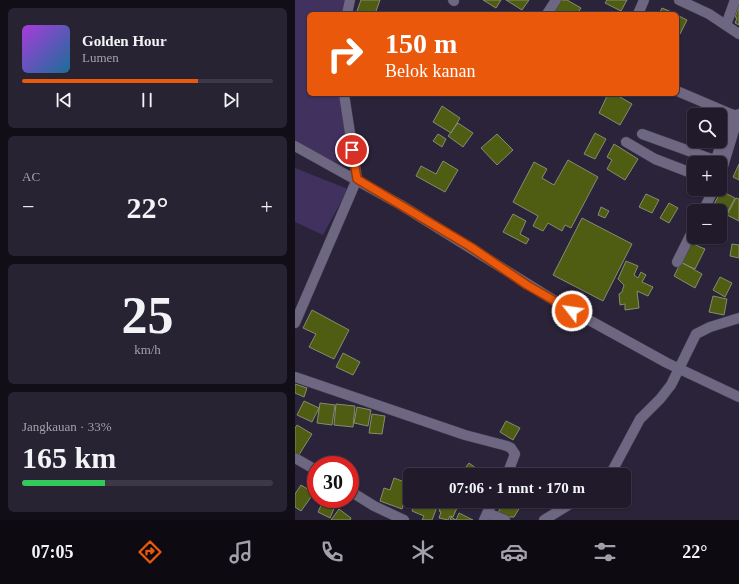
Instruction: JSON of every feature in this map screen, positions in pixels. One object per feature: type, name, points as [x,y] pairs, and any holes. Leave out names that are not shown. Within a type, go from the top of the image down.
[{"type":"street","points":[[347,12],[350,0]]},
{"type":"street","points":[[548,12],[556,0]]},
{"type":"street","points":[[639,12],[644,0]]},
{"type":"street","points":[[679,0],[709,14],[739,34]]},
{"type":"street","points":[[726,25],[735,0]]},
{"type":"street","points":[[679,92],[736,115]]},
{"type":"street","points":[[295,323],[357,179],[344,96]]},
{"type":"street","points":[[642,134],[714,160],[736,115]]},
{"type":"street","points":[[725,156],[736,115]]},
{"type":"street","points":[[626,142],[655,159],[687,171]]},
{"type":"street","points":[[295,146],[357,179],[471,247],[560,304],[675,366],[739,397]]},
{"type":"street","points":[[677,262],[687,242]]},
{"type":"street","points":[[614,468],[636,426],[646,412],[665,393],[675,366],[696,334],[710,327],[739,318]]},
{"type":"street","points":[[295,378],[455,432],[507,446],[511,448],[515,454],[510,468]]},
{"type":"street","points":[[295,458],[307,465]]},
{"type":"street","points":[[359,497],[374,506],[404,520]]},
{"type":"street","points":[[490,508],[485,517],[505,520]]},
{"type":"street","points":[[544,520],[564,508]]},
{"type":"shaded area","points":[[295,0],[346,0],[344,12],[307,12],[307,96],[340,96],[350,168],[295,145]]},
{"type":"shaded area","points":[[295,168],[348,189],[323,235],[295,222]]},
{"type":"building","points":[[361,0],[380,0],[376,12],[357,11]]},
{"type":"building","points":[[483,0],[501,0],[496,8]]},
{"type":"building","points":[[506,0],[529,0],[522,10]]},
{"type":"building","points":[[560,0],[567,0],[581,8],[578,12],[553,12]]},
{"type":"building","points":[[607,0],[627,0],[621,11],[605,3]]},
{"type":"building","points":[[739,5],[739,25],[735,23],[737,18],[735,17]]},
{"type":"building","points":[[662,8],[672,12],[660,12]]},
{"type":"building","points":[[679,16],[687,20],[680,34],[679,33]]},
{"type":"building","points":[[607,96],[618,96],[632,104],[620,125],[599,113]]},
{"type":"building","points":[[442,106],[460,118],[451,133],[433,122]]},
{"type":"building","points":[[458,123],[473,133],[463,147],[448,136]]},
{"type":"building","points":[[595,133],[606,139],[595,159],[584,154]]},
{"type":"building","points":[[438,134],[446,139],[442,147],[433,141]]},
{"type":"building","points":[[497,134],[513,150],[497,165],[481,148]]},
{"type":"building","points":[[614,144],[638,159],[625,180],[607,169],[612,160],[607,157]]},
{"type":"building","points":[[568,160],[598,177],[571,228],[565,225],[562,231],[548,223],[543,231],[533,226],[538,216],[513,202],[534,162],[547,169],[542,178],[554,185]]},
{"type":"building","points":[[443,161],[458,170],[445,192],[416,176],[421,166],[436,174]]},
{"type":"building","points":[[739,164],[739,180],[733,177]]},
{"type":"building","points":[[646,194],[659,200],[652,213],[639,207]]},
{"type":"building","points":[[727,194],[735,198],[727,213],[727,204],[714,204],[718,196],[727,196]]},
{"type":"building","points":[[736,198],[739,199],[739,221],[727,215]]},
{"type":"building","points":[[669,203],[678,208],[669,223],[660,218]]},
{"type":"building","points":[[601,207],[609,211],[605,218],[598,215]]},
{"type":"building","points":[[513,214],[526,221],[520,234],[529,239],[526,244],[503,232]]},
{"type":"building","points":[[582,218],[632,244],[603,301],[553,275]]},
{"type":"building","points":[[691,244],[705,249],[695,269],[682,263]]},
{"type":"building","points":[[732,244],[739,245],[739,258],[730,256]]},
{"type":"building","points":[[626,261],[638,266],[634,275],[638,278],[641,272],[646,275],[642,282],[653,287],[648,296],[637,291],[639,308],[625,310],[625,304],[620,305],[619,294],[622,292],[624,285],[618,279]]},
{"type":"building","points":[[681,262],[702,274],[695,288],[674,276]]},
{"type":"building","points":[[720,277],[732,283],[725,297],[713,290]]},
{"type":"building","points":[[713,296],[727,299],[724,315],[709,312]]},
{"type":"building","points":[[312,310],[349,330],[334,359],[309,347],[316,334],[303,328]]},
{"type":"building","points":[[343,353],[360,362],[353,375],[336,367]]},
{"type":"building","points":[[295,384],[307,388],[304,397],[295,393]]},
{"type":"building","points":[[304,401],[319,408],[312,422],[297,415]]},
{"type":"building","points":[[320,403],[335,405],[332,425],[317,423]]},
{"type":"building","points":[[336,404],[355,406],[353,427],[334,425]]},
{"type":"building","points":[[357,407],[371,410],[368,426],[354,423]]},
{"type":"building","points":[[372,414],[385,416],[382,434],[369,433]]},
{"type":"building","points":[[506,421],[520,428],[513,440],[500,432]]},
{"type":"building","points":[[297,425],[312,434],[297,458],[295,456],[295,428]]},
{"type":"building","points":[[469,463],[476,468],[465,468]]},
{"type":"building","points":[[394,478],[403,481],[402,509],[380,501],[384,488],[390,490]]},
{"type":"building","points":[[301,485],[307,489],[307,503],[301,511],[295,507],[295,494]]},
{"type":"building","points":[[320,508],[334,508],[330,518],[318,512]]},
{"type":"building","points":[[413,508],[437,508],[432,520],[422,520],[424,516],[412,511]]},
{"type":"building","points":[[440,508],[457,508],[453,517],[450,516],[448,520],[439,518],[441,512],[439,511]]},
{"type":"building","points":[[498,508],[520,508],[514,517],[506,517],[498,512],[500,509]]},
{"type":"building","points":[[339,509],[351,518],[350,520],[331,520]]},
{"type":"building","points":[[459,513],[473,520],[456,520]]},
{"type":"route","points":[[352,150],[357,179],[471,247],[527,285],[572,311]]}]
